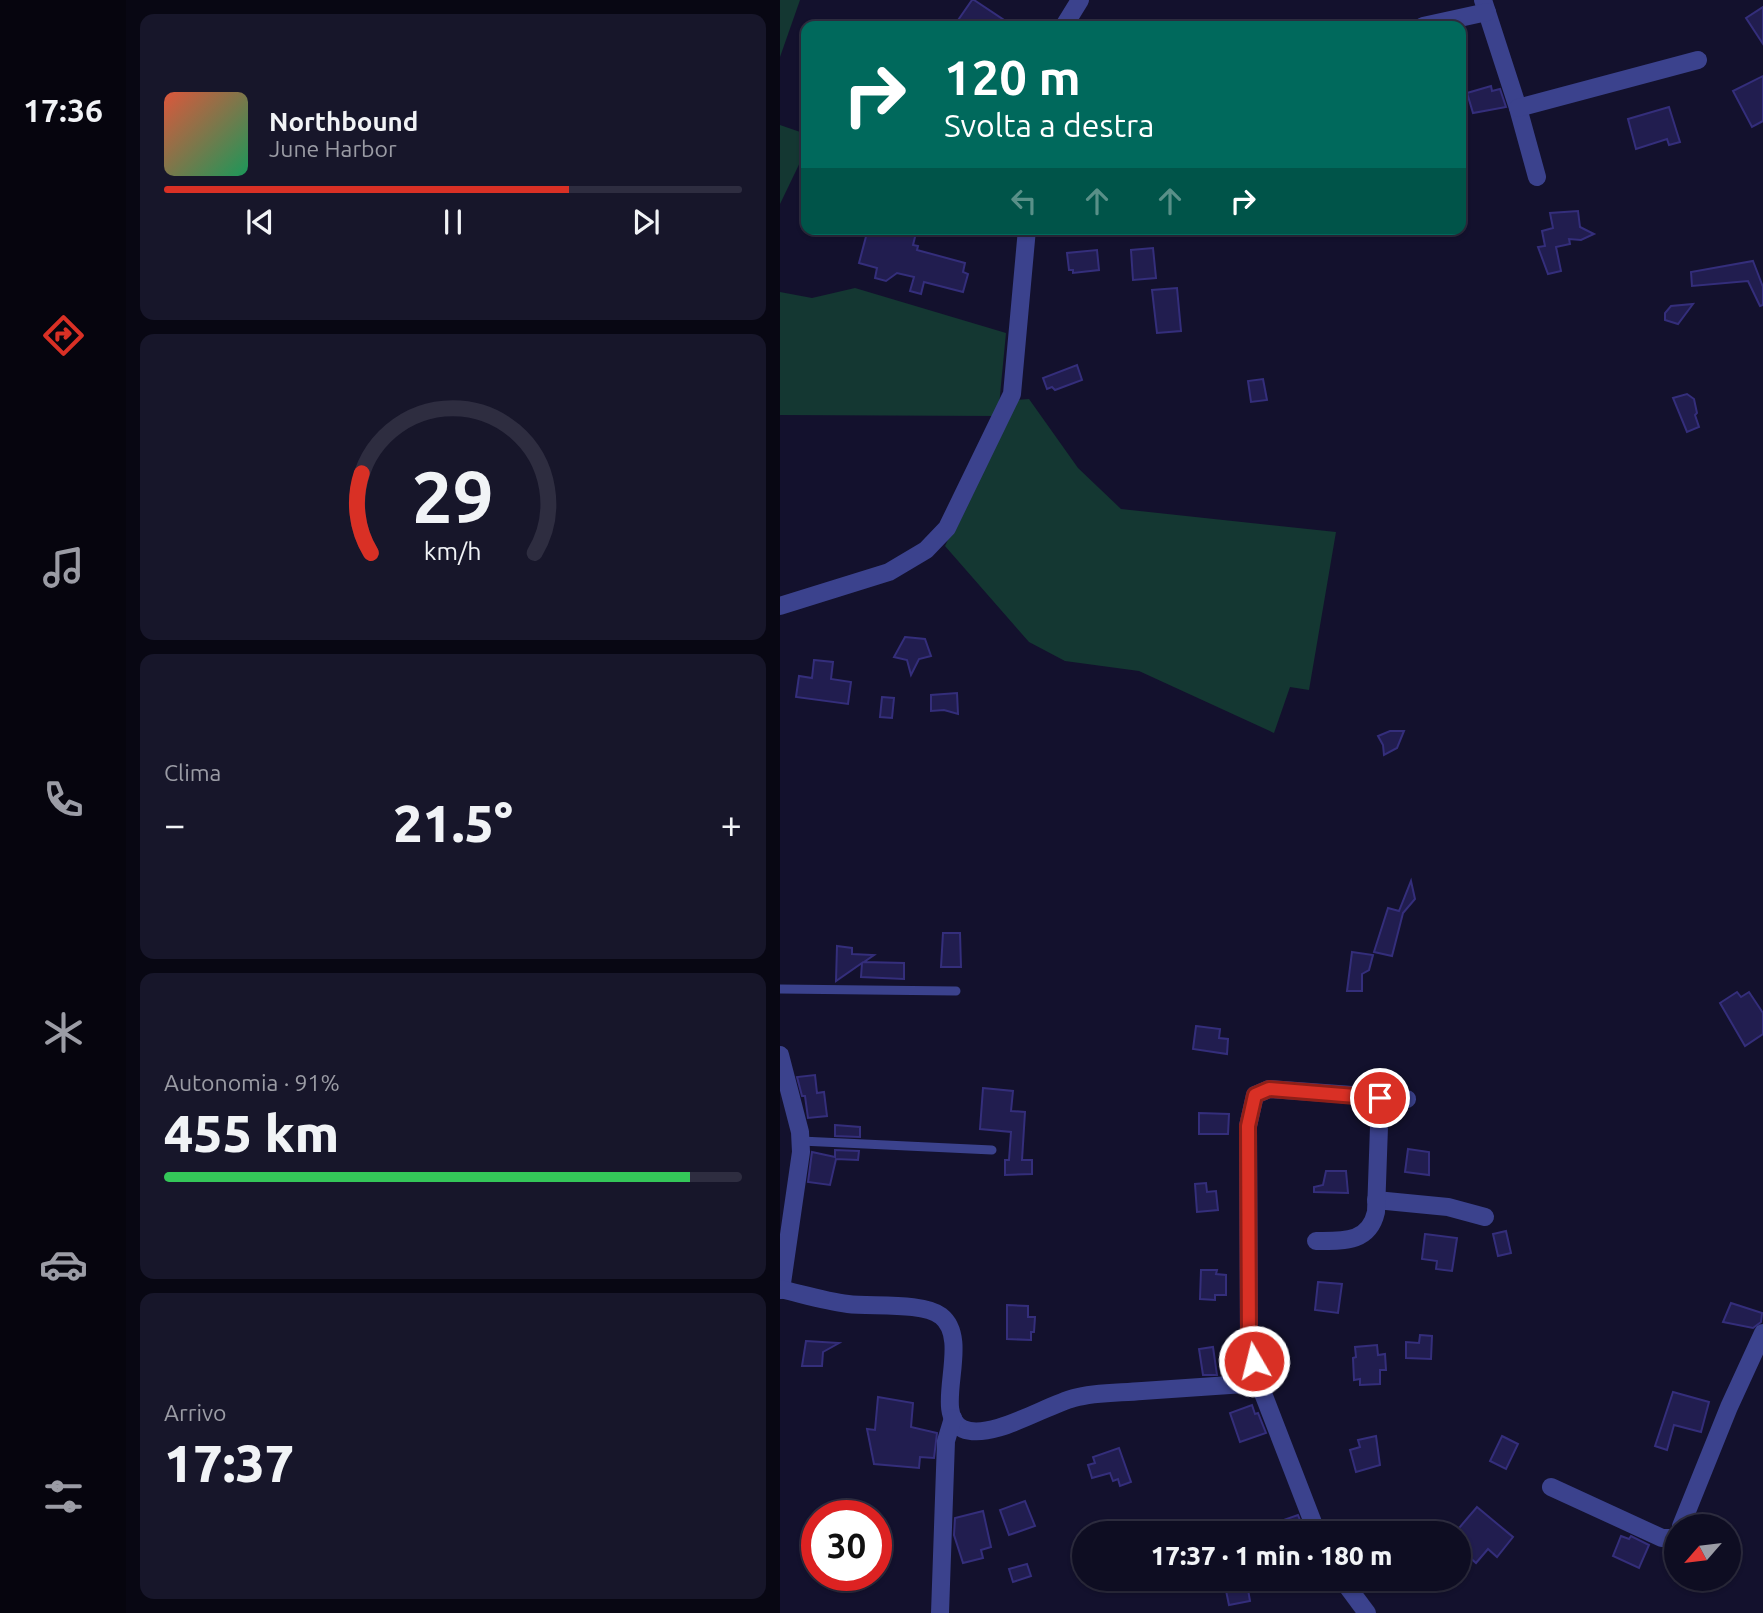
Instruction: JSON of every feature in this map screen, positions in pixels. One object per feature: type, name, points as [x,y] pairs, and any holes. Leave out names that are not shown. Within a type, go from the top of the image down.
[{"type":"street","points":[[1067,21],[1080,0]]},
{"type":"street","points":[[1438,21],[1485,6],[1537,177]]},
{"type":"street","points":[[1518,108],[1698,60]]},
{"type":"street","points":[[780,606],[889,572],[926,550],[947,528],[1012,394],[1026,235]]},
{"type":"street","points":[[780,1055],[801,1140],[799,1179],[780,1289],[848,1304],[923,1309],[940,1314],[949,1325],[955,1343],[950,1396],[953,1418],[957,1425],[975,1432],[1022,1420],[1073,1398],[1259,1383]]},
{"type":"street","points":[[1312,1521],[1259,1383],[1249,1340],[1248,1126],[1255,1095],[1269,1089],[1407,1098]]},
{"type":"street","points":[[1316,1241],[1339,1241],[1363,1236],[1373,1227],[1380,1098]]},
{"type":"street","points":[[1376,1200],[1448,1207],[1485,1217]]},
{"type":"street","points":[[1686,1514],[1762,1333]]},
{"type":"street","points":[[940,1613],[946,1441],[953,1418]]},
{"type":"street","points":[[1551,1487],[1664,1538]]},
{"type":"street","points":[[1351,1591],[1367,1613]]},
{"type":"lane","points":[[780,989],[956,991]]},
{"type":"lane","points":[[801,1140],[992,1150]]},
{"type":"green space","points":[[780,0],[800,0],[780,57]]},
{"type":"green space","points":[[780,125],[801,132],[801,160],[780,204]]},
{"type":"green space","points":[[855,288],[1006,333],[998,416],[780,415],[780,292],[812,298]]},
{"type":"green space","points":[[1029,399],[1078,468],[1121,509],[1336,532],[1309,690],[1290,687],[1274,733],[1139,671],[1065,661],[1029,642],[945,546],[1015,400]]},
{"type":"building","points":[[974,0],[1006,21],[957,21]]},
{"type":"building","points":[[1763,7],[1763,44],[1746,18]]},
{"type":"building","points":[[1763,76],[1763,121],[1752,127],[1733,91]]},
{"type":"building","points":[[1491,86],[1492,91],[1500,89],[1506,107],[1473,113],[1467,93]]},
{"type":"building","points":[[1669,107],[1680,142],[1669,145],[1667,139],[1636,149],[1628,119]]},
{"type":"building","points":[[1578,211],[1580,227],[1594,234],[1581,240],[1569,239],[1570,244],[1556,247],[1561,271],[1548,274],[1538,247],[1545,246],[1542,231],[1553,228],[1550,213]]},
{"type":"building","points":[[866,235],[916,235],[913,245],[918,246],[917,250],[965,263],[963,272],[968,274],[963,292],[924,282],[921,294],[910,291],[914,277],[897,273],[886,281],[875,278],[877,268],[859,263]]},
{"type":"building","points":[[1153,248],[1156,278],[1133,280],[1131,250]]},
{"type":"building","points":[[1097,250],[1099,270],[1073,273],[1073,270],[1069,270],[1067,253]]},
{"type":"building","points":[[1753,261],[1763,287],[1763,305],[1760,306],[1748,281],[1692,286],[1691,272]]},
{"type":"building","points":[[1177,288],[1181,331],[1157,333],[1152,290]]},
{"type":"building","points":[[1693,304],[1678,324],[1665,320],[1665,313],[1671,306]]},
{"type":"building","points":[[1077,365],[1082,380],[1055,390],[1052,387],[1047,389],[1043,378]]},
{"type":"building","points":[[1263,379],[1267,400],[1251,402],[1248,381]]},
{"type":"building","points":[[1687,394],[1694,399],[1699,427],[1687,432],[1673,398]]},
{"type":"building","points":[[905,637],[925,639],[931,656],[919,659],[911,675],[907,660],[894,657]]},
{"type":"building","points":[[814,660],[833,662],[831,679],[851,682],[848,704],[796,697],[799,676],[812,678]]},
{"type":"building","points":[[957,693],[958,714],[944,710],[931,711],[931,695]]},
{"type":"building","points":[[882,697],[894,698],[892,718],[880,717]]},
{"type":"building","points":[[1390,731],[1404,731],[1397,748],[1384,755],[1378,736]]},
{"type":"building","points":[[1411,881],[1415,899],[1403,913],[1392,956],[1374,952],[1388,908],[1399,911]]},
{"type":"building","points":[[943,933],[960,933],[961,967],[941,967]]},
{"type":"building","points":[[837,946],[852,948],[852,954],[874,955],[864,962],[904,963],[904,979],[861,977],[862,963],[836,981]]},
{"type":"building","points":[[1352,952],[1373,955],[1369,970],[1362,974],[1362,991],[1347,991]]},
{"type":"building","points":[[1737,992],[1741,997],[1749,992],[1763,1013],[1763,1034],[1745,1046],[1720,1003]]},
{"type":"building","points":[[1196,1026],[1220,1029],[1219,1038],[1228,1039],[1227,1054],[1193,1049]]},
{"type":"building","points":[[815,1075],[817,1093],[824,1092],[827,1116],[808,1118],[805,1096],[802,1096],[797,1077]]},
{"type":"building","points":[[983,1088],[1013,1091],[1011,1111],[1025,1112],[1022,1160],[1032,1160],[1032,1174],[1005,1175],[1011,1132],[980,1129]]},
{"type":"building","points":[[1199,1113],[1229,1114],[1228,1134],[1199,1134]]},
{"type":"building","points":[[835,1125],[860,1127],[860,1137],[835,1136]]},
{"type":"building","points":[[1408,1149],[1429,1152],[1429,1175],[1405,1172]]},
{"type":"building","points":[[835,1150],[859,1151],[858,1160],[836,1159],[830,1185],[808,1182],[812,1152],[835,1157]]},
{"type":"building","points":[[1326,1171],[1346,1171],[1348,1193],[1314,1192],[1314,1187],[1323,1185]]},
{"type":"building","points":[[1206,1183],[1207,1192],[1216,1191],[1218,1210],[1197,1212],[1195,1184]]},
{"type":"building","points":[[1506,1231],[1511,1253],[1498,1256],[1493,1234]]},
{"type":"building","points":[[1425,1234],[1457,1238],[1452,1271],[1436,1269],[1437,1261],[1422,1259]]},
{"type":"building","points":[[1201,1270],[1217,1270],[1216,1274],[1226,1275],[1226,1295],[1215,1295],[1215,1300],[1200,1299]]},
{"type":"building","points":[[1318,1282],[1342,1284],[1338,1313],[1315,1310]]},
{"type":"building","points":[[1731,1303],[1762,1313],[1761,1322],[1753,1328],[1723,1322]]},
{"type":"building","points":[[1007,1305],[1028,1306],[1028,1317],[1035,1317],[1031,1340],[1007,1339]]},
{"type":"building","points":[[1420,1335],[1432,1336],[1431,1359],[1406,1358],[1406,1342],[1419,1343]]},
{"type":"building","points":[[806,1341],[839,1343],[823,1352],[822,1366],[802,1366]]},
{"type":"building","points":[[1377,1345],[1378,1355],[1385,1354],[1386,1370],[1380,1370],[1380,1384],[1360,1385],[1360,1379],[1354,1380],[1355,1347]]},
{"type":"building","points":[[1213,1347],[1217,1375],[1203,1375],[1199,1349]]},
{"type":"building","points":[[1673,1392],[1709,1402],[1701,1432],[1674,1425],[1667,1450],[1655,1446]]},
{"type":"building","points":[[878,1397],[913,1403],[911,1427],[937,1433],[934,1458],[920,1457],[919,1468],[874,1464],[867,1429],[875,1430]]},
{"type":"building","points":[[1252,1405],[1266,1433],[1240,1442],[1230,1413]]},
{"type":"building","points":[[1376,1436],[1380,1465],[1356,1472],[1350,1450],[1360,1447],[1358,1440]]},
{"type":"building","points":[[1502,1436],[1518,1444],[1506,1469],[1490,1461]]},
{"type":"building","points":[[1119,1448],[1131,1482],[1120,1486],[1118,1479],[1113,1481],[1110,1473],[1092,1478],[1088,1465],[1095,1463],[1093,1457]]},
{"type":"building","points":[[1025,1501],[1035,1526],[1009,1535],[1000,1510]]},
{"type":"building","points":[[1477,1507],[1513,1537],[1497,1557],[1488,1549],[1476,1563],[1471,1559],[1471,1521],[1465,1521]]},
{"type":"building","points":[[983,1511],[991,1547],[981,1550],[983,1558],[963,1563],[954,1535],[955,1518]]},
{"type":"building","points":[[1298,1515],[1300,1521],[1281,1521]]},
{"type":"building","points":[[1621,1536],[1629,1539],[1631,1536],[1649,1545],[1639,1568],[1613,1556]]},
{"type":"building","points":[[1027,1564],[1031,1576],[1013,1582],[1009,1569]]},
{"type":"building","points":[[1226,1591],[1248,1591],[1250,1601],[1229,1605]]},
{"type":"route","points":[[1254,1361],[1249,1340],[1248,1126],[1255,1095],[1269,1089],[1380,1098]]}]
